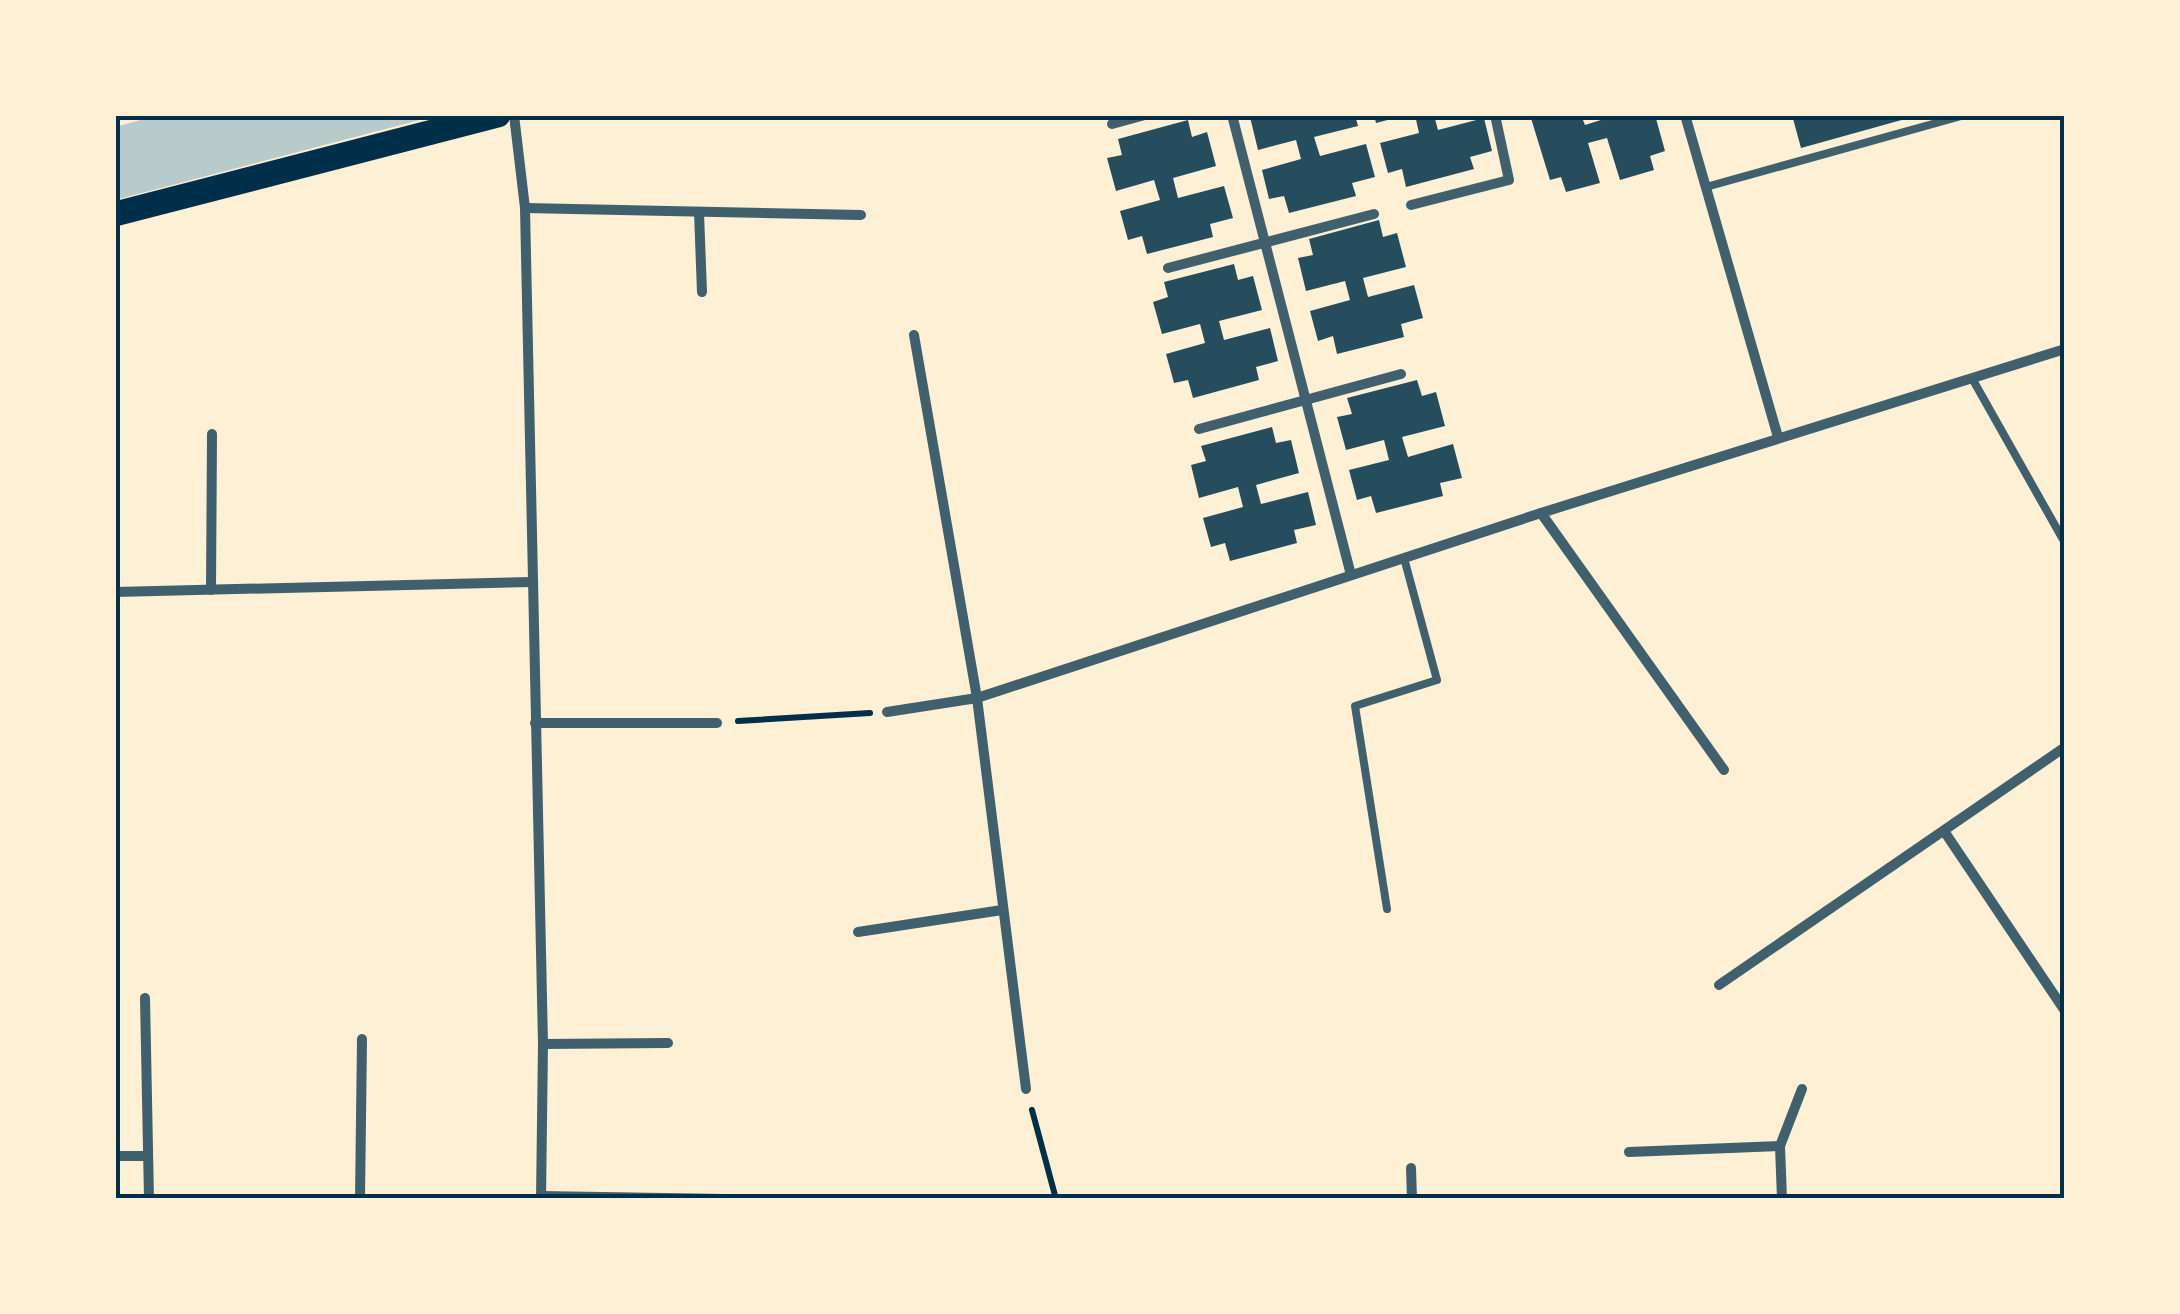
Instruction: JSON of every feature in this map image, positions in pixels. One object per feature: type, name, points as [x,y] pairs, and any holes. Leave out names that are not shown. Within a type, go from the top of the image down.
[{"type":"main road","points":[[115,214],[498,115]]},
{"type":"street","points":[[514,115],[525,208],[543,1044],[541,1197],[725,1199]]},
{"type":"street","points":[[1112,124],[1145,115]]},
{"type":"street","points":[[1232,115],[1351,575]]},
{"type":"street","points":[[1411,205],[1510,180],[1494,115]]},
{"type":"street","points":[[1685,115],[1778,437]]},
{"type":"street","points":[[525,208],[861,215]]},
{"type":"street","points":[[699,214],[702,292]]},
{"type":"street","points":[[1168,268],[1374,214]]},
{"type":"street","points":[[914,335],[977,698],[1026,1089]]},
{"type":"street","points":[[887,712],[977,698],[1778,437],[2065,350]]},
{"type":"street","points":[[1200,429],[1401,374]]},
{"type":"street","points":[[211,590],[212,434]]},
{"type":"street","points":[[1541,513],[1724,770]]},
{"type":"street","points":[[115,592],[532,582]]},
{"type":"street","points":[[535,723],[717,723]]},
{"type":"street","points":[[1719,985],[2065,747]]},
{"type":"street","points":[[1944,831],[2065,1012]]},
{"type":"street","points":[[858,932],[1002,910]]},
{"type":"street","points":[[144,998],[149,1199]]},
{"type":"street","points":[[360,1199],[362,1039]]},
{"type":"street","points":[[543,1044],[668,1044]]},
{"type":"street","points":[[1782,1199],[1780,1146],[1802,1088]]},
{"type":"street","points":[[1629,1152],[1780,1146]]},
{"type":"street","points":[[115,1156],[146,1156]]},
{"type":"street","points":[[1412,1168],[1412,1199]]},
{"type":"lane","points":[[1706,187],[1965,115]]},
{"type":"lane","points":[[1973,380],[2065,544]]},
{"type":"lane","points":[[1387,909],[1355,706],[1437,680],[1404,558]]},
{"type":"path","points":[[717,723],[887,712]]},
{"type":"path","points":[[1026,1089],[1056,1199]]},
{"type":"shaded area","points":[[159,115],[439,115],[115,200],[115,127]]},
{"type":"building","points":[[1355,115],[1358,126],[1314,137],[1320,156],[1366,144],[1375,177],[1352,183],[1356,196],[1289,213],[1284,196],[1269,199],[1262,170],[1301,159],[1296,140],[1258,150],[1250,117]]},
{"type":"building","points":[[1374,115],[1403,115],[1403,116],[1376,123]]},
{"type":"building","points":[[1415,115],[1434,115],[1438,130],[1484,118],[1492,151],[1470,157],[1474,169],[1406,187],[1402,169],[1388,173],[1380,143],[1419,133]]},
{"type":"building","points":[[1530,115],[1581,115],[1585,125],[1604,119],[1603,115],[1655,115],[1665,151],[1650,156],[1654,170],[1620,180],[1607,138],[1588,143],[1600,183],[1566,192],[1561,177],[1550,180]]},
{"type":"building","points":[[1792,115],[1915,115],[1916,116],[1801,148]]},
{"type":"building","points":[[1188,120],[1192,137],[1207,132],[1216,166],[1173,178],[1178,198],[1224,186],[1233,218],[1210,224],[1213,237],[1147,254],[1142,236],[1128,240],[1120,211],[1160,200],[1154,180],[1116,191],[1107,158],[1122,155],[1118,139]]},
{"type":"building","points":[[1379,220],[1383,237],[1397,233],[1406,267],[1363,278],[1368,297],[1414,285],[1423,318],[1401,324],[1404,337],[1337,354],[1333,336],[1318,341],[1310,311],[1350,300],[1345,281],[1306,291],[1298,258],[1313,255],[1309,239]]},
{"type":"building","points":[[1234,264],[1238,280],[1253,276],[1262,310],[1219,321],[1224,340],[1270,328],[1278,361],[1256,367],[1259,380],[1193,398],[1188,380],[1174,383],[1166,354],[1205,343],[1200,324],[1162,334],[1153,302],[1168,297],[1164,282]]},
{"type":"building","points":[[1417,380],[1422,396],[1436,392],[1445,426],[1402,437],[1408,457],[1453,444],[1462,478],[1440,483],[1443,496],[1376,513],[1371,496],[1357,500],[1349,470],[1389,460],[1384,440],[1346,450],[1337,417],[1352,414],[1347,398]]},
{"type":"building","points":[[1272,427],[1276,443],[1291,440],[1299,473],[1256,485],[1261,504],[1308,492],[1316,525],[1294,530],[1297,543],[1230,561],[1225,543],[1211,547],[1203,518],[1243,507],[1238,487],[1199,498],[1191,465],[1206,461],[1201,446]]}]
